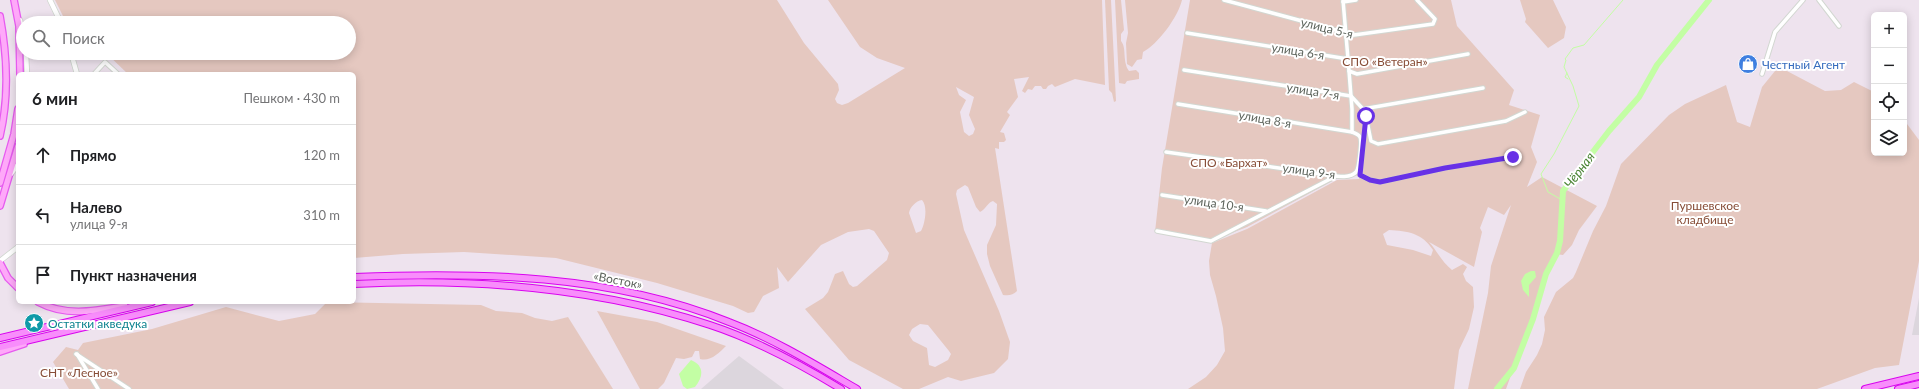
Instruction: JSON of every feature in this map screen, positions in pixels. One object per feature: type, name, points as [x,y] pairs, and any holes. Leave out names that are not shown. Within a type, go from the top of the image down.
[{"type":"highway","name":"«Восток»","points":[[356,277],[443,275],[548,280],[620,291],[665,300],[730,322],[793,352],[857,389]]},
{"type":"highway","name":"«Восток»","points":[[356,284],[407,282],[480,283],[550,290],[607,298],[664,311],[712,325],[780,355],[841,389]]},
{"type":"highway","points":[[0,338],[142,304]]},
{"type":"highway","points":[[0,347],[182,304]]},
{"type":"highway","points":[[1865,389],[1919,376]]},
{"type":"highway","points":[[1898,389],[1919,384]]},
{"type":"main road","points":[[14,0],[18,16]]},
{"type":"main road","points":[[14,0],[17,16]]},
{"type":"main road","points":[[50,0],[58,16]]},
{"type":"main road","points":[[0,16],[5,62],[6,94],[0,136]]},
{"type":"main road","points":[[21,60],[21,72]]},
{"type":"main road","points":[[26,60],[27,72]]},
{"type":"main road","points":[[73,60],[76,72]]},
{"type":"main road","points":[[0,183],[14,134],[16,122]]},
{"type":"main road","points":[[0,206],[16,153]]},
{"type":"main road","points":[[9,177],[16,167]]},
{"type":"main road","points":[[16,248],[0,263],[8,278],[16,286]]},
{"type":"main road","points":[[43,304],[53,308],[80,312],[136,304]]},
{"type":"main road","points":[[0,352],[48,336]]},
{"type":"street","name":"улица 5-я","points":[[1224,0],[1346,34],[1359,36],[1433,24],[1435,19],[1417,0]]},
{"type":"street","points":[[1352,132],[1351,96],[1343,1],[1356,0]]},
{"type":"street","points":[[1762,74],[1775,32],[1803,0]]},
{"type":"street","points":[[1819,0],[1839,26]]},
{"type":"street","name":"улица 6-я","points":[[1187,33],[1348,59]]},
{"type":"street","points":[[1349,71],[1352,73],[1363,74],[1468,54]]},
{"type":"street","points":[[96,72],[105,62],[116,72]]},
{"type":"street","name":"улица 7-я","points":[[1184,70],[1351,96],[1366,116],[1371,141],[1378,144],[1506,121],[1525,112]]},
{"type":"street","points":[[1362,109],[1483,88]]},
{"type":"street","name":"улица 8-я","points":[[1178,104],[1352,132]]},
{"type":"street","points":[[1366,116],[1360,175],[1370,180],[1380,182],[1445,168],[1513,157]]},
{"type":"street","name":"улица 9-я","points":[[1166,152],[1336,176],[1348,176],[1356,172],[1358,168],[1360,140],[1357,134],[1352,132]]},
{"type":"street","points":[[1157,230],[1211,241],[1336,176]]},
{"type":"street","name":"улица 10-я","points":[[1162,195],[1267,211]]},
{"type":"street","points":[[98,389],[76,354],[129,389]]},
{"type":"shaded area","points":[[1535,271],[1536,277],[1529,285],[1529,297],[1523,290],[1521,281],[1525,274]]},
{"type":"shaded area","points":[[1919,298],[1919,335],[1912,335]]},
{"type":"shaded area","points":[[739,356],[765,375],[784,389],[701,389]]},
{"type":"shaded area","points":[[691,360],[699,365],[701,369],[701,376],[695,387],[687,389],[683,386],[679,374]]},
{"type":"green space","points":[[55,0],[777,0],[804,43],[838,84],[839,90],[835,99],[837,103],[842,105],[848,103],[905,68],[877,58],[860,47],[828,0],[1102,0],[1105,85],[1075,79],[1055,87],[1052,84],[1046,89],[1043,89],[1041,86],[1035,86],[1032,90],[1028,89],[1025,93],[1022,91],[1029,77],[1014,79],[1018,97],[1007,112],[1010,115],[1000,132],[1004,133],[1006,140],[1004,142],[999,142],[999,149],[995,148],[1017,291],[1014,293],[1003,295],[990,266],[987,254],[987,245],[996,225],[997,204],[993,201],[980,212],[976,207],[968,187],[965,185],[957,190],[956,194],[964,230],[999,311],[1010,342],[1008,359],[994,373],[961,381],[948,377],[919,389],[903,389],[849,360],[805,309],[823,298],[828,292],[835,274],[843,271],[849,284],[853,287],[857,286],[887,260],[889,253],[874,231],[869,229],[848,232],[821,245],[788,282],[777,267],[779,288],[763,296],[754,312],[748,313],[733,306],[657,283],[556,258],[464,252],[403,254],[356,258],[356,72],[126,72],[113,60],[356,60],[356,16],[63,16]],"holes":[[[956,87],[974,97],[969,115],[975,129],[973,134],[969,136],[964,132],[960,112],[966,100],[959,95]],[[922,200],[925,206],[924,224],[921,231],[916,233],[909,213],[912,207]],[[920,324],[928,325],[951,354],[948,360],[935,367],[929,365],[927,348],[913,341],[909,335],[912,329]]]},
{"type":"green space","points":[[1105,0],[1111,0],[1116,101],[1114,102],[1112,93],[1109,90]]},
{"type":"green space","points":[[1115,0],[1121,0],[1124,30],[1121,34],[1121,41],[1124,47],[1127,67],[1129,71],[1136,70],[1139,73],[1139,79],[1127,81],[1125,84],[1119,83]]},
{"type":"green space","points":[[1125,0],[1182,0],[1180,7],[1167,29],[1155,43],[1143,52],[1142,59],[1137,60],[1132,67],[1127,64],[1126,43],[1128,33]]},
{"type":"green space","points":[[1190,0],[1451,0],[1457,26],[1514,90],[1509,105],[1540,115],[1531,147],[1537,162],[1527,187],[1542,177],[1597,206],[1579,230],[1572,245],[1563,255],[1556,254],[1539,293],[1532,323],[1521,347],[1506,389],[1468,389],[1488,293],[1491,266],[1511,205],[1504,215],[1488,207],[1480,228],[1482,232],[1474,267],[1429,242],[1445,264],[1452,270],[1463,264],[1467,267],[1463,274],[1466,281],[1473,287],[1474,307],[1469,329],[1459,350],[1454,389],[1188,389],[1206,377],[1217,365],[1225,351],[1223,328],[1210,275],[1209,261],[1212,243],[1247,229],[1337,180],[1359,179],[1360,175],[1336,179],[1247,227],[1209,242],[1155,232],[1162,168]],"holes":[[[1389,230],[1396,230],[1419,236],[1429,244],[1433,250],[1431,256],[1413,250],[1387,245],[1383,234]]]},
{"type":"green space","points":[[1520,0],[1553,0],[1566,27],[1564,38],[1548,48],[1525,22],[1526,19]]},
{"type":"green space","name":"Пуршевское кладбище","points":[[1775,71],[1787,71],[1825,91],[1841,90],[1854,82],[1871,90],[1871,156],[1907,156],[1907,124],[1919,140],[1919,261],[1899,365],[1875,368],[1817,389],[1520,389],[1526,372],[1542,344],[1545,330],[1544,317],[1556,292],[1573,278],[1593,231],[1606,206],[1621,164],[1669,115],[1685,104],[1726,85],[1737,122],[1750,127],[1762,87]]},
{"type":"green space","name":"СНТ «Лесное»","points":[[356,303],[481,305],[496,311],[522,313],[535,318],[552,321],[568,317],[613,389],[69,389],[53,362],[66,347],[78,350],[83,343],[152,329],[226,307],[279,321],[315,314],[325,304],[356,304]]},
{"type":"green space","points":[[597,311],[657,322],[726,346],[711,358],[704,360],[700,359],[699,351],[695,351],[692,357],[684,359],[676,358],[664,383],[658,389],[640,389]]},
{"type":"waterway","points":[[1562,200],[1548,192],[1541,174],[1554,154],[1579,106],[1573,86],[1564,67],[1565,59],[1573,48],[1584,45],[1623,0]]},
{"type":"waterway","name":"Чёрная","points":[[1497,389],[1514,368],[1533,319],[1546,274],[1557,253],[1560,241],[1563,191],[1609,131],[1639,97],[1657,65],[1709,0]]},
{"type":"waterway","points":[[1567,73],[1565,77],[1568,79]]},
{"type":"place","name":"Честный Агент","points":[[1748,64]]},
{"type":"place","name":"Остатки акведука","points":[[34,323]]},
{"type":"route","points":[[1366,116],[1360,175],[1370,180],[1380,182],[1445,168],[1513,157]]},
{"type":"park label","name":"СПО «Ветеран»","points":[[1385,61]]},
{"type":"park label","name":"СПО «Бархат»","points":[[1229,162]]}]
